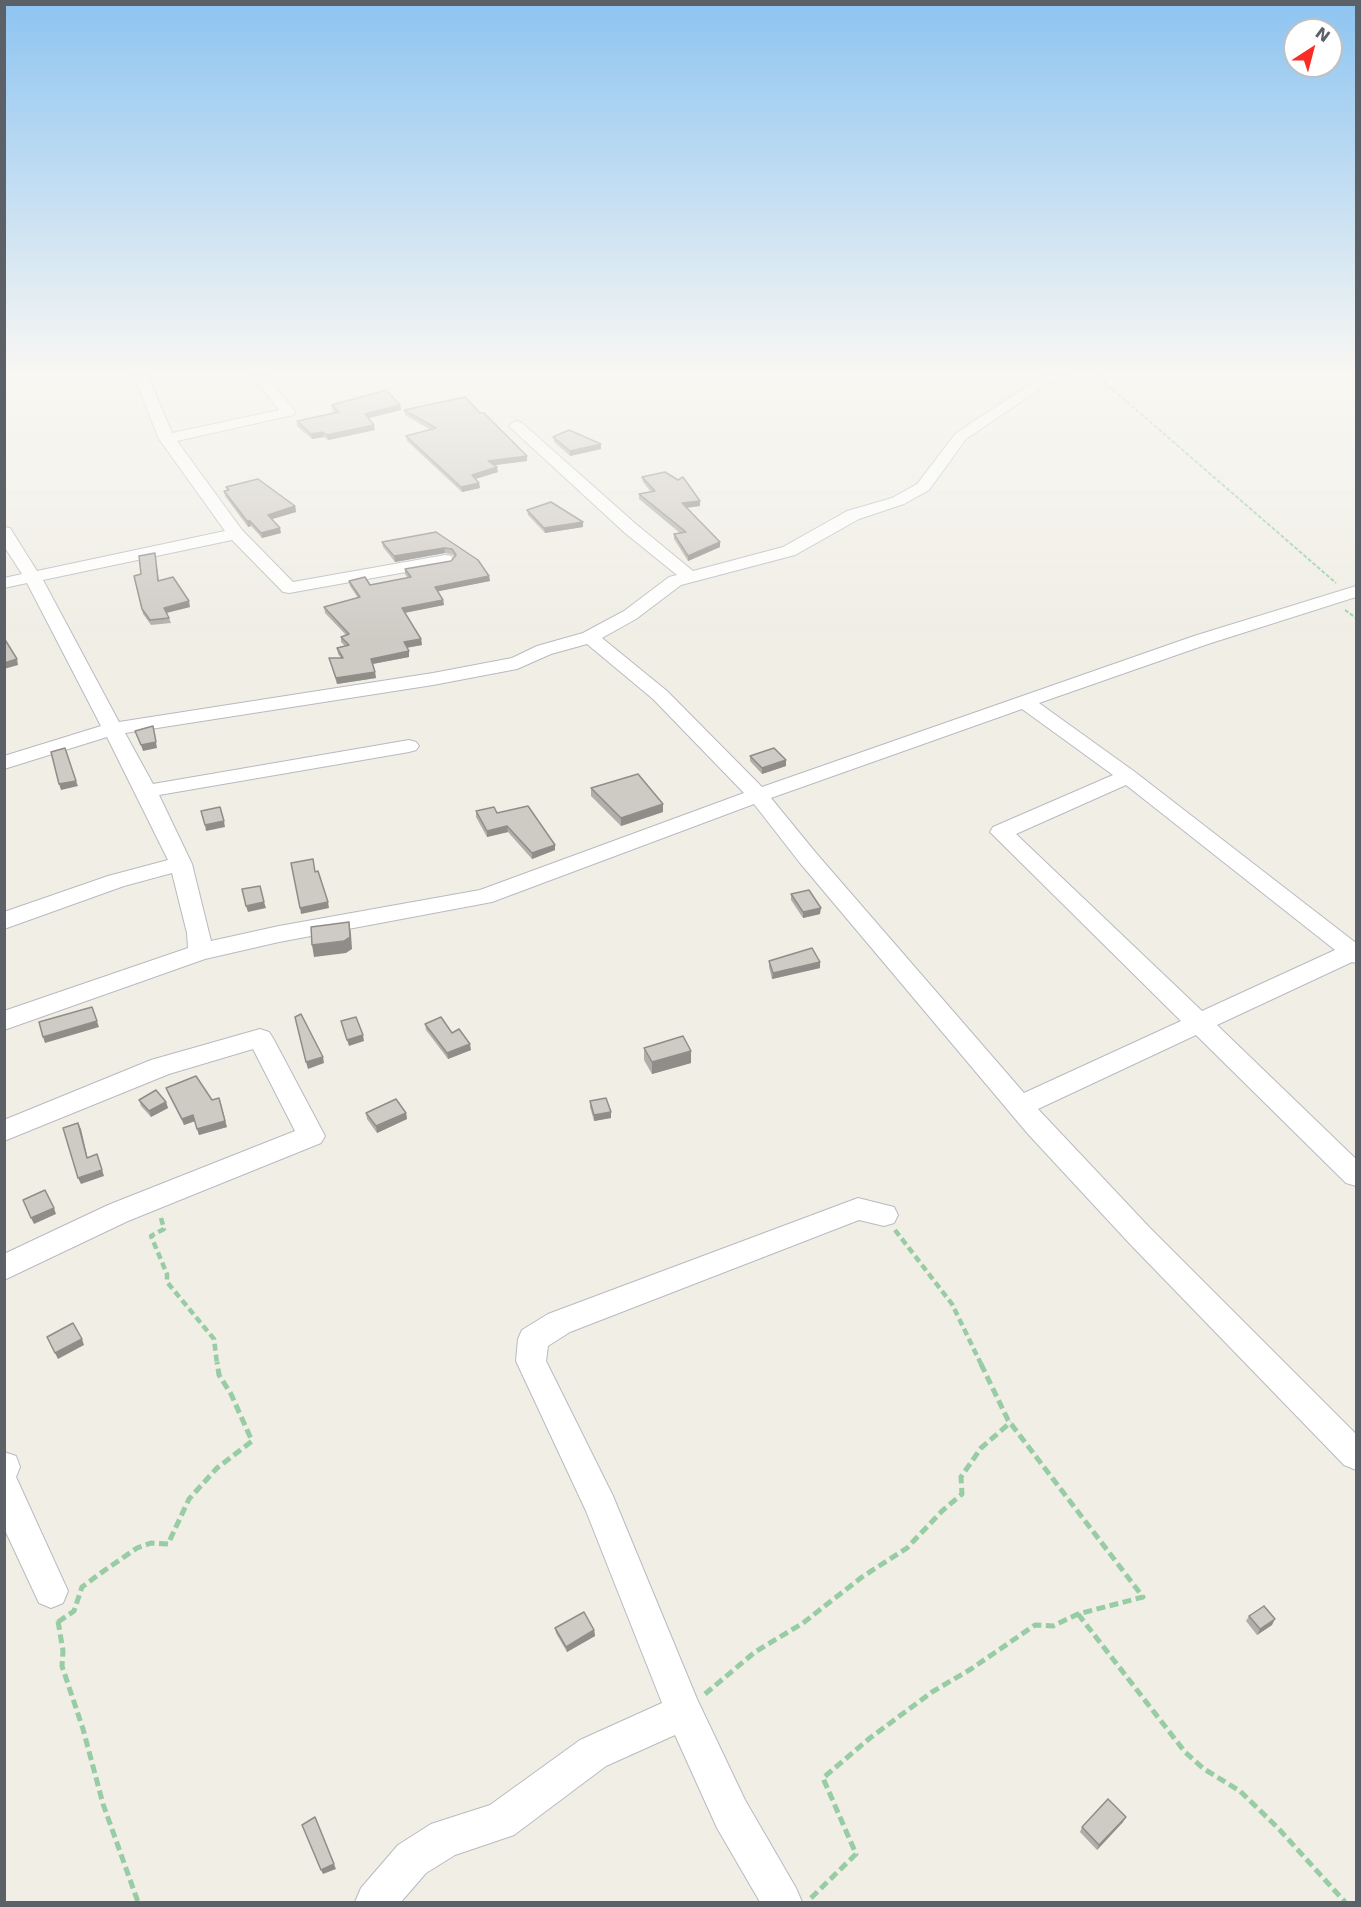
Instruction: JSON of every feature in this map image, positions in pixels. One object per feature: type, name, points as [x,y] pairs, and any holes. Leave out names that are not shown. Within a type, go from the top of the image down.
[{"type":"street","points":[[184,463],[236,534],[289,588],[445,560]]},
{"type":"street","points":[[558,463],[631,529],[690,577]]},
{"type":"street","points":[[4,764],[111,729],[433,679],[517,663],[544,650],[590,637],[630,615],[675,581],[789,550],[853,515],[898,501],[923,487],[941,463]]},
{"type":"street","points":[[4,532],[32,576],[111,729],[146,791],[181,864],[199,933],[200,952]]},
{"type":"street","points":[[4,583],[236,534]]},
{"type":"street","points":[[4,1021],[200,952],[279,934],[484,897],[758,795],[1201,640],[1352,592]]},
{"type":"street","points":[[590,637],[660,695],[758,795],[808,858],[1021,1106],[1140,1236],[1355,1451]]},
{"type":"street","points":[[1021,1106],[1354,954],[1128,776],[1025,702]]},
{"type":"street","points":[[146,791],[409,746]]},
{"type":"street","points":[[1128,776],[1001,832],[1356,1175]]},
{"type":"street","points":[[4,921],[116,881],[181,864]]},
{"type":"street","points":[[4,1131],[160,1067],[260,1038],[310,1136],[118,1213],[4,1268]]},
{"type":"street","points":[[782,1902],[731,1814],[684,1712],[601,1507],[531,1361],[533,1339],[558,1323],[858,1209],[884,1215]]},
{"type":"street","points":[[4,1486],[54,1607]]},
{"type":"street","points":[[375,1902],[412,1859],[445,1838],[500,1821],[593,1753],[684,1712]]},
{"type":"path","points":[[1200,463],[1352,592]]},
{"type":"path","points":[[138,1902],[103,1804],[83,1729],[62,1666],[63,1651],[54,1607],[74,1611],[82,1587],[98,1575],[137,1548],[151,1543],[168,1544],[189,1499],[217,1468],[252,1441],[231,1394],[219,1375],[214,1339],[167,1282],[167,1274],[151,1236],[164,1229],[155,1198]]},
{"type":"path","points":[[809,1902],[811,1896],[856,1854],[824,1778],[870,1738],[932,1692],[971,1669],[1035,1625],[1053,1626],[1077,1614],[1143,1596],[1011,1422],[952,1304],[884,1215]]},
{"type":"path","points":[[684,1712],[755,1652],[803,1623],[862,1577],[907,1548],[942,1511],[962,1494],[961,1477],[981,1448],[1011,1422]]},
{"type":"path","points":[[1077,1614],[1185,1752],[1204,1769],[1240,1791],[1278,1828],[1345,1902]]},
{"type":"building","points":[[435,463],[491,463],[497,467],[472,475],[479,483],[461,487]]},
{"type":"building","points":[[665,472],[678,480],[683,477],[700,501],[682,503],[720,542],[688,556],[674,534],[686,532],[639,494],[655,491],[642,477]]},
{"type":"building","points":[[258,479],[295,506],[268,515],[280,528],[261,533],[250,521],[247,521],[224,491],[229,490],[226,487]]},
{"type":"building","points":[[551,502],[583,522],[544,528],[527,510]]},
{"type":"building","points":[[436,532],[478,560],[489,576],[435,587],[443,600],[402,608],[421,639],[404,642],[409,651],[371,659],[375,672],[336,678],[329,658],[343,658],[337,648],[349,645],[341,637],[349,634],[324,607],[360,597],[349,581],[365,577],[370,585],[411,577],[405,569],[451,561],[456,555],[452,549],[444,548],[394,556],[382,542]]},
{"type":"building","points":[[155,553],[158,581],[173,577],[189,601],[164,608],[169,618],[150,620],[142,609],[134,576],[141,574],[139,556]]},
{"type":"building","points":[[4,638],[17,659],[4,663]]},
{"type":"building","points":[[153,726],[156,742],[141,745],[135,731]]},
{"type":"building","points":[[65,748],[76,781],[59,784],[51,752]]},
{"type":"building","points":[[774,748],[786,760],[762,768],[750,756]]},
{"type":"building","points":[[638,774],[663,804],[621,818],[591,788]]},
{"type":"building","points":[[528,806],[555,845],[532,853],[507,826],[487,831],[476,811],[494,807],[497,813]]},
{"type":"building","points":[[220,807],[224,821],[205,825],[201,811]]},
{"type":"building","points":[[313,859],[315,872],[318,871],[328,902],[300,908],[291,863]]},
{"type":"building","points":[[260,886],[264,902],[246,906],[242,889]]},
{"type":"building","points":[[809,890],[821,908],[803,912],[791,894]]},
{"type":"building","points":[[349,922],[350,937],[344,941],[312,945],[311,927]]},
{"type":"building","points":[[812,948],[820,962],[773,973],[769,961]]},
{"type":"building","points":[[92,1007],[97,1021],[43,1037],[39,1022]]},
{"type":"building","points":[[301,1014],[323,1057],[306,1062],[295,1017]]},
{"type":"building","points":[[356,1017],[363,1035],[347,1040],[341,1021]]},
{"type":"building","points":[[441,1017],[452,1033],[459,1029],[470,1044],[447,1053],[425,1024]]},
{"type":"building","points":[[683,1036],[691,1051],[652,1062],[644,1048]]},
{"type":"building","points":[[196,1076],[212,1100],[219,1098],[225,1121],[197,1129],[193,1115],[182,1119],[166,1088]]},
{"type":"building","points":[[156,1090],[166,1102],[149,1111],[139,1100]]},
{"type":"building","points":[[606,1098],[611,1112],[594,1115],[590,1101]]},
{"type":"building","points":[[396,1099],[406,1113],[376,1126],[366,1113]]},
{"type":"building","points":[[78,1123],[87,1158],[97,1154],[102,1170],[78,1178],[63,1128]]},
{"type":"building","points":[[45,1190],[54,1208],[31,1218],[23,1200]]},
{"type":"building","points":[[73,1323],[82,1339],[55,1353],[47,1337]]},
{"type":"building","points":[[1264,1606],[1275,1619],[1260,1629],[1249,1616]]},
{"type":"building","points":[[584,1612],[594,1630],[566,1647],[555,1628]]},
{"type":"building","points":[[1108,1799],[1126,1817],[1099,1845],[1082,1827]]},
{"type":"building","points":[[315,1817],[334,1864],[321,1870],[302,1825]]}]
